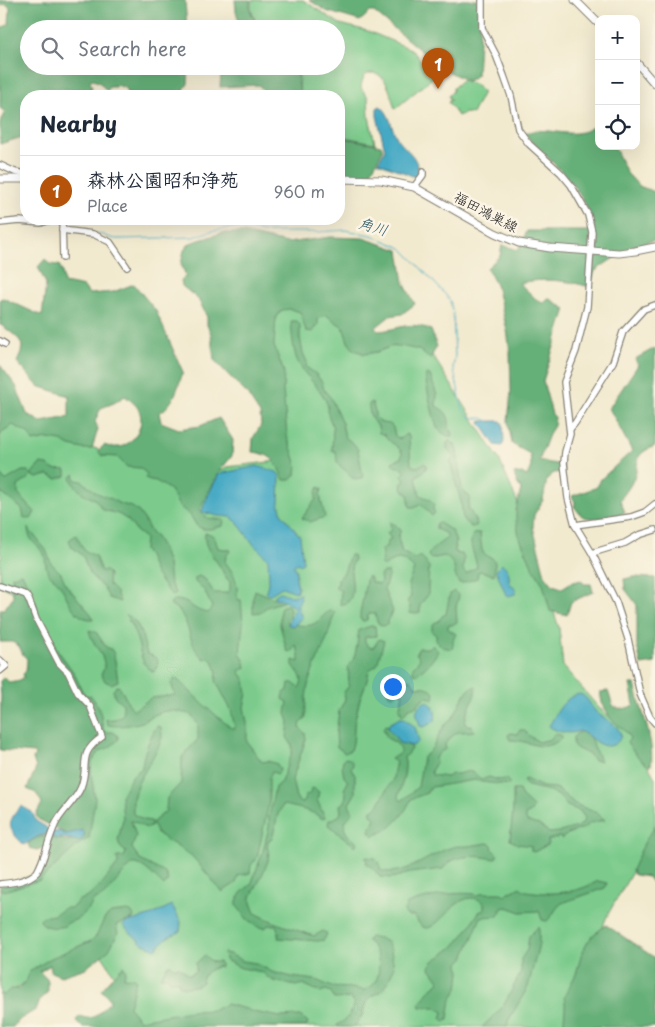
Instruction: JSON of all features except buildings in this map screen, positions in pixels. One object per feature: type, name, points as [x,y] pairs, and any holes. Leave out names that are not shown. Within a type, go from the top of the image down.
[{"type":"main road","points":[[575,0],[595,20]]},
{"type":"main road","points":[[640,67],[655,84]]},
{"type":"main road","points":[[0,179],[20,177]]},
{"type":"main road","name":"福田鴻巣線","points":[[345,179],[381,180],[414,187],[508,239],[519,243],[550,248],[619,252],[635,251],[655,246]]},
{"type":"street","points":[[482,0],[482,28],[504,76],[516,125],[529,144],[561,173],[571,185],[590,220],[592,232],[587,307],[576,351],[564,382],[570,429],[570,438],[566,448],[564,463],[569,507],[576,525],[616,602],[628,639],[640,694],[655,723]]},
{"type":"street","points":[[0,165],[20,174]]},
{"type":"street","points":[[414,187],[423,175],[423,172]]},
{"type":"street","points":[[0,223],[20,221]]},
{"type":"street","points":[[62,225],[63,258]]},
{"type":"street","points":[[62,230],[93,234],[110,242],[127,267]]},
{"type":"street","points":[[570,429],[613,362],[628,324],[644,309],[655,305]]},
{"type":"street","points":[[576,525],[631,517],[645,512],[655,504]]},
{"type":"street","points":[[592,553],[625,543],[639,535],[655,530]]},
{"type":"street","points":[[0,586],[26,595],[59,663],[68,672],[78,693],[90,706],[102,737],[88,750],[84,760],[81,787],[55,824],[35,875],[16,882],[0,884]]},
{"type":"street","points":[[0,660],[6,666],[0,671]]},
{"type":"green space","points":[[0,0],[185,0],[186,20],[20,20],[20,75],[188,75],[188,84],[184,90],[127,90],[117,85],[109,87],[106,90],[100,83],[91,79],[90,90],[46,88],[42,90],[20,90],[20,138],[0,144],[0,122],[5,112],[0,108],[0,29],[9,24],[10,8],[6,4],[0,6]]},
{"type":"green space","points":[[235,0],[250,0],[250,10],[254,20],[238,20]]},
{"type":"green space","points":[[251,0],[303,0],[334,20],[255,20],[251,10]]},
{"type":"green space","points":[[309,0],[477,0],[480,25],[477,75],[468,81],[443,69],[374,12],[370,12],[360,21],[326,11]]},
{"type":"green space","points":[[345,25],[368,31],[411,49],[427,67],[431,67],[437,74],[395,109],[388,87],[382,77],[372,73],[365,76],[361,88],[368,97],[369,117],[375,143],[345,137],[345,90],[300,90],[299,75],[345,75]]},
{"type":"green space","points":[[221,75],[298,75],[299,90],[263,90],[259,85],[220,87]]},
{"type":"green space","points":[[462,80],[474,84],[483,92],[472,114],[465,113],[458,116],[448,102],[451,100],[448,96],[453,91],[453,88]]},
{"type":"green space","points":[[595,124],[595,150],[616,150],[627,173],[639,186],[655,192],[655,240],[630,247],[595,271],[590,287],[555,281],[519,283],[543,303],[548,298],[566,309],[543,381],[552,414],[555,417],[554,426],[539,461],[563,465],[564,472],[554,473],[547,479],[543,500],[534,515],[533,527],[545,575],[553,585],[562,588],[570,583],[581,580],[584,584],[591,584],[593,592],[571,602],[567,615],[550,611],[543,584],[533,568],[519,536],[516,510],[521,489],[514,474],[522,473],[527,476],[531,466],[530,454],[512,444],[508,421],[511,392],[510,352],[507,330],[496,285],[487,268],[500,256],[502,245],[518,250],[527,231],[594,231],[591,217],[578,191],[528,138],[526,133],[541,131],[574,133],[590,128]]},
{"type":"green space","points":[[345,138],[381,145],[383,150],[371,172],[365,176],[345,176]]},
{"type":"green space","points":[[222,233],[243,233],[287,243],[330,237],[363,238],[399,250],[404,283],[415,304],[402,314],[390,316],[375,328],[379,331],[411,325],[423,327],[431,330],[437,346],[430,359],[419,350],[400,346],[365,354],[354,350],[348,342],[343,327],[326,315],[318,319],[318,324],[313,332],[306,331],[300,312],[290,309],[282,310],[276,317],[274,346],[284,372],[283,389],[287,436],[297,465],[296,475],[290,480],[284,480],[270,457],[252,452],[253,438],[261,425],[260,414],[247,394],[214,360],[207,317],[198,299],[182,286],[181,280],[186,276],[181,264],[184,250],[190,243]]},
{"type":"green space","points":[[45,259],[49,264],[59,265],[64,283],[84,287],[89,294],[113,292],[134,284],[156,311],[183,372],[172,400],[159,413],[161,422],[179,429],[200,426],[219,418],[233,440],[232,456],[218,473],[199,510],[207,518],[224,520],[223,526],[203,529],[197,526],[190,515],[179,506],[170,490],[156,481],[145,478],[147,474],[140,468],[127,467],[117,457],[102,456],[98,451],[104,445],[113,447],[123,446],[132,440],[138,431],[141,421],[139,410],[125,396],[101,408],[95,421],[98,429],[92,449],[83,449],[70,446],[61,441],[48,439],[33,442],[28,433],[13,425],[3,431],[0,436],[0,365],[16,386],[27,414],[41,422],[69,417],[69,396],[38,386],[17,362],[22,349],[20,341],[0,325],[0,299],[3,298],[42,316],[46,284],[38,267]]},
{"type":"green space","points":[[286,304],[327,306],[365,334],[429,350],[499,459],[521,511],[559,628],[563,666],[599,708],[630,733],[655,778],[655,832],[607,916],[581,983],[579,1027],[273,1027],[123,1021],[126,993],[99,951],[50,965],[0,1000],[0,888],[23,883],[76,842],[14,593],[0,585],[0,559],[2,556],[0,554],[0,434],[9,423],[77,442],[123,458],[214,476],[227,467],[286,460],[260,314]]},
{"type":"green space","points":[[291,321],[297,321],[300,325],[300,338],[307,362],[306,367],[316,374],[322,382],[324,390],[331,398],[342,423],[345,437],[358,450],[363,477],[358,479],[352,478],[338,463],[336,452],[332,450],[333,428],[327,411],[328,406],[322,394],[297,360]]},
{"type":"green space","points":[[655,348],[655,446],[643,453],[638,459],[633,481],[620,500],[625,512],[604,518],[582,516],[574,507],[575,502],[572,496],[597,487],[601,479],[632,451],[609,408],[638,365],[635,359]]},
{"type":"green space","points":[[426,374],[430,375],[437,395],[436,406],[448,416],[449,428],[452,431],[453,437],[444,434],[437,427],[428,392]]},
{"type":"green space","points":[[372,402],[375,417],[382,423],[390,424],[393,427],[395,436],[400,439],[406,434],[409,436],[411,465],[417,467],[424,463],[427,465],[425,470],[416,477],[420,495],[429,499],[434,504],[433,509],[435,513],[432,516],[421,504],[416,507],[410,507],[408,494],[403,490],[401,484],[405,481],[402,475],[405,472],[403,468],[394,466],[392,462],[401,458],[402,453],[385,435],[379,433],[378,426],[370,414],[369,404]]},
{"type":"green space","points":[[450,440],[455,445],[457,451],[462,490],[470,497],[468,507],[477,524],[476,526],[471,527],[463,520],[461,502],[450,462],[453,457],[447,449],[447,443]]},
{"type":"green space","points":[[40,464],[48,465],[54,470],[66,470],[66,476],[57,479],[48,475],[37,478],[32,476],[32,473]]},
{"type":"green space","points":[[22,471],[28,471],[31,474],[27,480],[18,486],[18,494],[35,512],[31,519],[24,518],[22,509],[0,492],[0,473],[5,481]]},
{"type":"green space","points":[[74,474],[76,480],[82,481],[97,493],[138,511],[162,547],[168,564],[170,583],[176,594],[173,596],[171,594],[154,572],[144,550],[145,538],[136,531],[128,520],[118,514],[103,510],[95,499],[80,491],[71,477]]},
{"type":"green space","points":[[319,487],[322,489],[320,495],[325,517],[310,522],[302,518],[316,499]]},
{"type":"green space","points":[[390,522],[401,530],[398,537],[402,552],[415,559],[421,556],[429,567],[428,595],[420,605],[420,612],[415,614],[410,613],[410,605],[407,602],[411,596],[408,584],[414,569],[407,562],[400,559],[384,567],[381,565],[381,549],[386,547],[387,541],[391,539],[387,533],[391,530]]},
{"type":"green space","points":[[438,522],[452,531],[456,542],[454,551],[462,554],[464,559],[463,570],[466,574],[477,567],[471,546],[471,538],[473,534],[480,533],[484,554],[495,562],[494,575],[481,571],[478,572],[477,578],[459,583],[452,562],[449,559],[444,556],[431,559],[428,556],[431,551],[448,537],[445,533],[436,529]]},
{"type":"green space","points":[[28,528],[46,550],[51,563],[61,573],[66,585],[91,614],[93,619],[86,618],[75,611],[61,586],[48,572],[44,554],[31,540]]},
{"type":"green space","points":[[205,533],[213,536],[218,548],[231,550],[226,556],[225,562],[235,579],[237,599],[241,600],[243,623],[240,653],[246,668],[239,671],[245,680],[247,693],[244,707],[247,723],[247,742],[262,762],[268,761],[277,764],[280,770],[278,774],[272,772],[269,778],[269,803],[257,858],[251,865],[250,873],[238,876],[236,883],[222,892],[192,856],[156,833],[153,822],[166,811],[167,798],[181,783],[182,757],[198,739],[198,724],[190,714],[173,711],[160,713],[142,722],[129,725],[110,725],[107,724],[106,719],[115,719],[123,714],[123,704],[115,697],[113,690],[117,686],[120,687],[134,710],[151,698],[175,695],[171,683],[177,679],[231,728],[235,728],[231,710],[216,681],[217,672],[214,663],[209,657],[205,659],[199,654],[194,647],[182,616],[177,609],[170,605],[173,600],[179,600],[202,612],[208,613],[212,607],[204,590],[195,582],[195,578],[199,576],[206,580],[214,593],[227,593],[230,589],[230,582],[205,542]]},
{"type":"green space","points":[[76,535],[84,550],[95,556],[101,571],[106,571],[109,574],[108,584],[116,592],[120,602],[109,598],[104,589],[89,573],[83,556],[72,547],[69,540]]},
{"type":"green space","points":[[350,555],[353,555],[354,560],[351,570],[352,592],[347,603],[340,605],[341,591],[336,588],[339,582],[337,580],[344,572]]},
{"type":"green space","points":[[384,572],[389,573],[384,590],[393,611],[387,621],[387,625],[382,626],[377,622],[375,613],[370,613],[367,620],[363,621],[360,619],[360,614],[367,576],[371,578],[371,582],[378,584],[381,582],[380,575]]},
{"type":"green space","points":[[22,573],[36,604],[38,616],[53,638],[56,648],[74,673],[84,695],[91,696],[98,705],[104,732],[113,732],[118,736],[118,740],[110,747],[100,751],[92,762],[91,774],[95,799],[89,838],[78,845],[40,880],[4,891],[0,889],[0,886],[39,873],[48,854],[42,848],[37,850],[30,848],[28,844],[33,840],[38,837],[49,837],[71,840],[72,837],[38,819],[36,815],[42,803],[36,793],[27,789],[36,768],[33,759],[34,753],[0,750],[0,681],[4,677],[9,682],[20,680],[24,677],[27,659],[19,646],[12,642],[0,642],[0,609],[4,609],[13,597],[12,576]]},
{"type":"green space","points":[[634,577],[655,578],[655,663],[641,665],[637,645],[637,605],[625,589],[624,579]]},
{"type":"green space","points":[[255,590],[273,598],[278,595],[284,598],[285,601],[269,606],[261,612],[253,613]]},
{"type":"green space","points":[[454,591],[459,596],[456,607],[457,622],[448,625],[448,629],[456,634],[452,649],[442,647],[436,640],[436,635],[432,632],[432,627],[434,623],[446,614],[450,594]]},
{"type":"green space","points":[[288,605],[290,611],[286,622],[299,625],[311,625],[331,610],[335,613],[309,682],[306,698],[306,718],[301,721],[300,728],[305,733],[306,739],[292,780],[296,797],[300,803],[304,802],[305,794],[308,795],[311,789],[313,788],[319,792],[317,800],[325,818],[322,819],[298,808],[283,805],[278,814],[272,839],[268,841],[268,861],[251,897],[251,903],[255,913],[276,923],[314,936],[323,931],[327,934],[324,940],[318,941],[278,938],[279,933],[276,925],[269,925],[265,928],[258,927],[247,919],[237,906],[241,893],[251,884],[262,854],[269,827],[275,787],[281,782],[292,752],[292,745],[287,737],[289,722],[286,713],[288,702],[283,699],[284,693],[288,690],[289,683],[293,683],[299,688],[301,681],[293,665],[293,660],[299,662],[296,645],[291,652],[287,651],[280,625],[280,610],[282,606]]},
{"type":"green space","points":[[126,615],[138,627],[147,654],[157,660],[158,663],[154,672],[143,662],[135,634]]},
{"type":"green space","points":[[375,626],[376,636],[365,637],[365,642],[369,647],[373,648],[379,639],[384,641],[377,665],[369,670],[360,698],[351,750],[345,753],[337,747],[336,734],[339,711],[345,699],[344,692],[349,686],[348,666],[355,655],[359,630]]},
{"type":"green space","points":[[89,630],[96,632],[106,647],[111,649],[114,654],[118,681],[111,684],[105,681],[101,674],[104,669],[103,658]]},
{"type":"green space","points":[[432,645],[438,651],[434,657],[420,672],[417,674],[413,673],[413,667],[420,659],[416,653],[419,648],[429,648]]},
{"type":"green space","points":[[406,679],[411,680],[416,687],[427,687],[435,694],[434,699],[427,697],[422,699],[417,706],[409,708],[403,716],[399,710],[403,694],[399,692],[393,696],[389,695],[388,692],[389,688],[398,687],[398,684]]},
{"type":"green space","points":[[630,684],[635,684],[649,735],[652,755],[651,765],[648,766],[627,743],[630,738],[627,733],[611,719],[602,703],[600,692],[608,691],[613,706],[624,709],[634,705]]},
{"type":"green space","points":[[476,686],[476,691],[465,719],[465,724],[472,726],[474,731],[458,732],[445,744],[446,749],[435,758],[436,763],[431,771],[432,775],[447,777],[451,774],[472,772],[479,778],[506,779],[509,785],[475,780],[432,787],[427,793],[411,799],[404,813],[388,829],[373,836],[369,831],[375,818],[371,811],[379,804],[393,779],[396,762],[391,759],[400,753],[400,748],[396,743],[387,738],[383,728],[386,725],[394,729],[404,744],[411,746],[411,749],[404,758],[405,772],[398,796],[401,801],[418,787],[423,757],[433,747],[442,729],[453,717],[465,694]]},
{"type":"green space","points":[[157,726],[161,727],[162,737],[137,785],[133,799],[133,814],[144,820],[151,821],[152,825],[147,828],[131,821],[136,836],[132,848],[140,860],[165,873],[168,880],[164,886],[146,869],[133,864],[106,894],[93,902],[79,918],[65,926],[48,927],[42,924],[40,921],[42,917],[54,915],[64,908],[72,908],[79,900],[88,897],[118,864],[117,857],[124,857],[126,852],[120,847],[118,840],[123,819],[121,796],[132,776],[142,768],[143,758]]},
{"type":"green space","points":[[520,730],[524,730],[539,742],[551,739],[554,734],[561,735],[561,739],[542,746],[510,740],[508,735],[511,733],[518,734]]},
{"type":"green space","points":[[582,730],[588,733],[600,761],[594,760],[573,745],[573,737]]},
{"type":"green space","points":[[346,758],[351,760],[353,765],[351,769],[355,775],[355,794],[349,804],[353,813],[347,819],[344,826],[348,835],[356,841],[357,844],[355,846],[328,825],[329,820],[339,816],[341,812],[340,805],[345,802],[346,793],[344,789],[347,780],[344,777],[342,766],[343,760]]},
{"type":"green space","points":[[525,779],[543,787],[556,788],[575,804],[597,813],[605,820],[590,823],[561,839],[560,837],[548,840],[549,844],[534,852],[531,851],[531,846],[518,844],[510,840],[513,790],[519,790],[522,797],[533,807],[531,812],[525,815],[527,822],[539,825],[549,833],[577,827],[582,824],[585,818],[580,811],[567,806],[559,796],[550,791],[528,786],[523,782]]},
{"type":"green space","points":[[655,825],[655,887],[648,877],[634,875],[632,870],[644,843]]},
{"type":"green space","points":[[488,843],[492,845],[497,857],[493,859],[476,856],[463,857],[447,864],[443,869],[410,873],[392,878],[380,877],[372,867],[367,865],[366,857],[374,858],[380,864],[380,870],[398,871],[453,847]]},
{"type":"green space","points":[[598,881],[607,883],[605,888],[562,903],[547,921],[542,920],[539,911],[521,912],[507,907],[502,908],[498,916],[481,917],[464,958],[459,963],[458,989],[451,999],[448,1019],[444,1021],[441,1018],[443,1012],[435,1007],[420,1007],[419,1004],[428,991],[440,982],[430,968],[432,962],[452,948],[466,932],[479,912],[484,910],[484,903],[473,898],[463,900],[429,928],[422,926],[415,916],[407,916],[404,911],[407,904],[433,897],[462,893],[479,895],[481,893],[501,893],[505,895],[509,891],[511,892],[520,887],[527,891],[559,893],[583,888]]},
{"type":"green space","points":[[131,912],[134,916],[133,919],[116,925],[118,933],[109,950],[86,968],[61,976],[51,972],[50,965],[39,971],[48,980],[48,992],[40,999],[37,1009],[17,1021],[13,1027],[0,1027],[0,994],[4,995],[10,989],[19,989],[27,979],[29,972],[51,958],[91,941],[97,935],[104,919],[111,913]]},
{"type":"green space","points":[[606,925],[655,958],[655,1027],[564,1027],[564,997],[576,974],[582,952],[593,935]]},
{"type":"green space","points":[[539,926],[539,944],[528,987],[508,1021],[507,1027],[482,1027],[500,1010],[506,1001],[521,972],[521,959],[527,950],[529,936]]},
{"type":"green space","points":[[370,937],[380,938],[387,942],[391,950],[394,968],[382,991],[372,996],[365,1005],[362,1016],[354,1027],[338,1027],[337,1025],[344,1021],[352,1010],[354,1002],[350,998],[334,999],[331,992],[326,990],[320,992],[303,984],[297,986],[274,981],[262,972],[241,968],[225,960],[224,953],[243,961],[256,963],[272,972],[316,980],[332,987],[364,990],[375,982],[379,969],[375,950],[367,941]]},
{"type":"green space","points":[[205,955],[212,962],[219,962],[221,968],[218,966],[207,972],[202,982],[197,985],[184,987],[179,985],[178,981],[171,981],[168,977],[160,977],[167,966],[171,964],[174,967],[180,967],[189,975],[196,971],[196,963]]},
{"type":"green space","points":[[123,966],[126,970],[124,977],[136,980],[129,1007],[139,1020],[191,1011],[214,1010],[226,1004],[253,1012],[281,1017],[300,1016],[308,1022],[306,1027],[83,1027],[78,1024],[76,1020],[80,1016],[85,1018],[93,1017],[110,1002],[109,998],[101,990]]},
{"type":"water","points":[[380,106],[388,116],[399,141],[415,160],[419,172],[415,177],[378,162],[385,150],[377,116],[377,108]]},
{"type":"water","points":[[481,421],[501,421],[503,424],[504,442],[502,446],[495,445],[480,423]]},
{"type":"water","points":[[257,466],[277,472],[280,476],[279,503],[282,514],[300,536],[303,562],[300,565],[298,563],[294,565],[298,588],[296,592],[282,587],[269,595],[266,592],[269,578],[268,559],[231,517],[202,512],[206,499],[219,474]]},
{"type":"water","points":[[502,564],[508,572],[509,582],[516,590],[515,594],[509,596],[506,595],[496,570]]},
{"type":"water","points":[[280,592],[292,596],[300,594],[301,598],[297,606],[302,617],[294,626],[288,625],[288,623],[294,607],[279,598],[276,599],[274,596]]},
{"type":"water","points":[[580,694],[587,699],[595,711],[618,729],[621,735],[615,744],[609,746],[602,745],[579,731],[572,733],[563,732],[549,726],[565,702],[574,695]]},
{"type":"water","points":[[427,701],[433,707],[436,718],[435,721],[424,727],[420,726],[417,709]]},
{"type":"water","points":[[404,718],[415,727],[419,741],[413,746],[399,743],[388,728],[389,724]]},
{"type":"water","points":[[21,806],[32,812],[36,821],[49,831],[66,834],[82,830],[85,834],[82,840],[78,841],[64,838],[56,839],[49,834],[39,836],[24,845],[10,826],[12,817]]},
{"type":"water","points":[[172,905],[181,922],[180,932],[168,937],[156,949],[143,944],[123,926],[125,923],[152,915]]},
{"type":"waterway","name":"角川","points":[[98,233],[118,239],[194,237],[211,231],[238,227],[263,232],[345,230],[371,235],[402,248],[450,301],[453,314],[455,356],[453,367],[463,410],[471,418],[483,418],[489,421]]},
{"type":"place","name":"森林公園昭和浄苑","points":[[438,89]]}]
